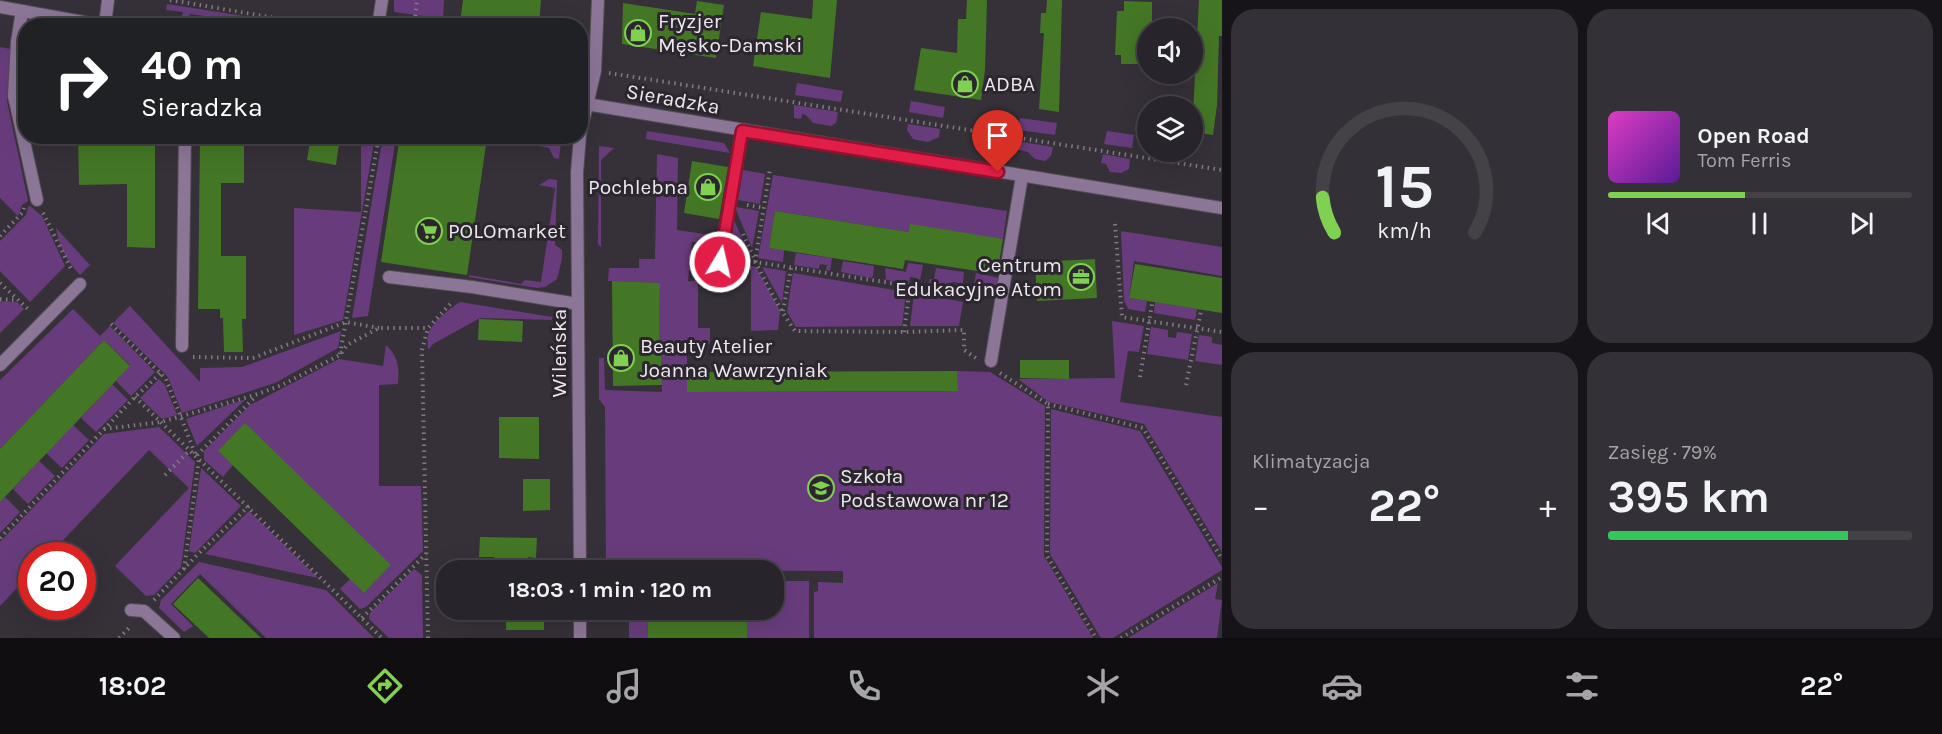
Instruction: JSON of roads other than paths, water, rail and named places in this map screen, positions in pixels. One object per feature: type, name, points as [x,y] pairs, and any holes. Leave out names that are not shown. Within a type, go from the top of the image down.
[{"type":"street","points":[[106,18],[108,0]]},
{"type":"street","points":[[379,18],[382,0]]},
{"type":"street","name":"Wileńska","points":[[588,92],[595,71],[598,0]]},
{"type":"street","points":[[0,7],[61,18]]},
{"type":"street","points":[[21,18],[22,11]]},
{"type":"street","points":[[18,36],[14,96],[18,113]]},
{"type":"street","name":"Sieradzka","points":[[588,105],[1222,208]]},
{"type":"street","points":[[720,260],[742,131]]},
{"type":"street","points":[[25,144],[38,200]]},
{"type":"street","points":[[182,352],[185,144]]},
{"type":"street","name":"Wileńska","points":[[579,144],[577,172],[580,560]]},
{"type":"street","points":[[986,361],[1022,176]]},
{"type":"street","points":[[388,276],[578,304]]},
{"type":"street","points":[[0,365],[80,284]]},
{"type":"street","points":[[131,610],[144,611],[174,638]]},
{"type":"street","points":[[580,620],[580,638]]},
{"type":"place","name":"Fryzjer Męsko-Damski","points":[[638,33]]},
{"type":"place","name":"ADBA","points":[[965,84]]},
{"type":"place","name":"Pochlebna","points":[[708,187]]},
{"type":"place","name":"POLOmarket","points":[[429,231]]},
{"type":"place","name":"Centrum Edukacyjne Atom","points":[[1081,277]]},
{"type":"place","name":"Beauty Atelier Joanna Wawrzyniak","points":[[621,358]]},
{"type":"place","name":"Szkoła Podstawowa nr 12","points":[[821,488]]}]
